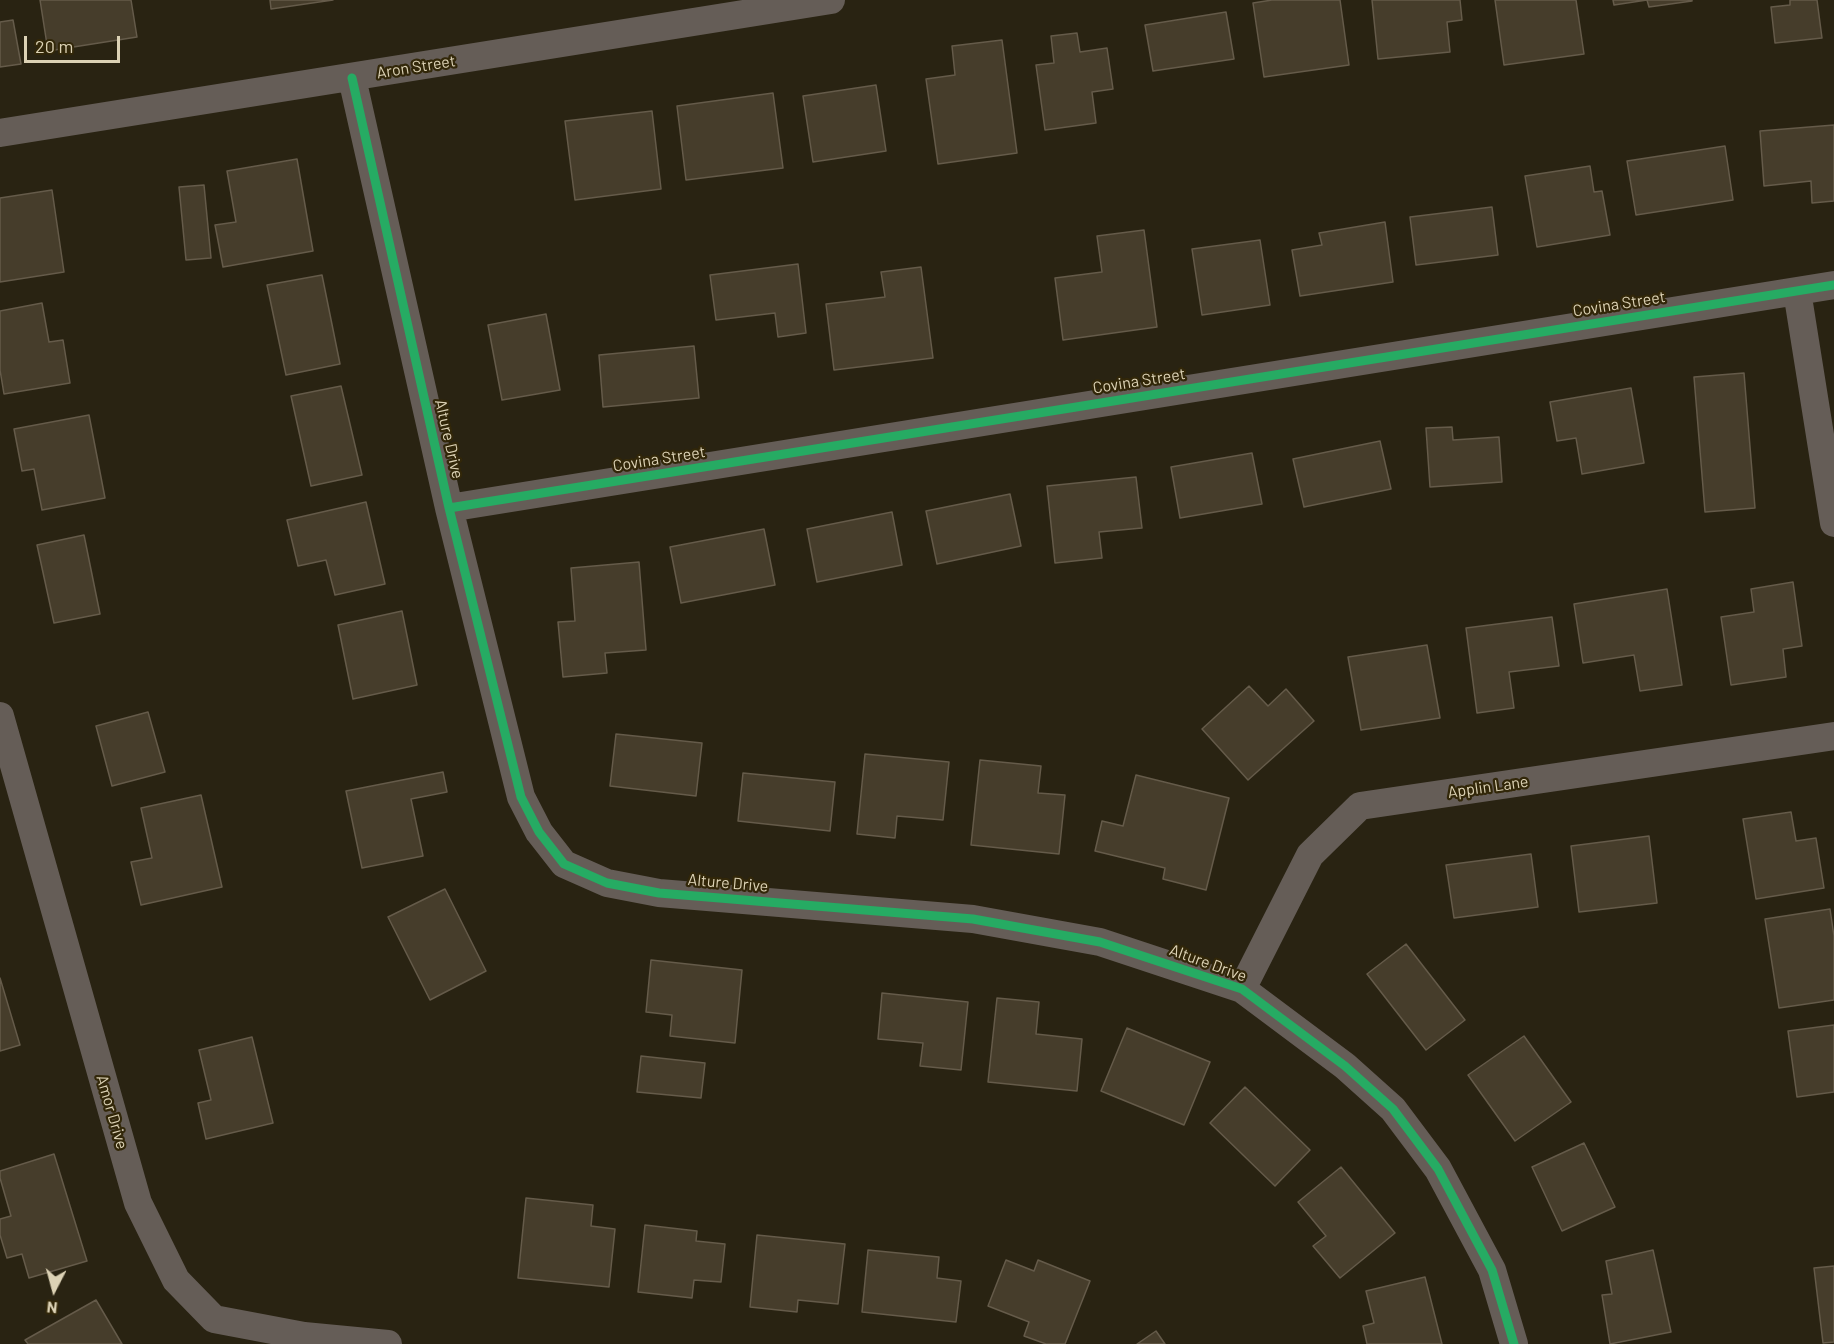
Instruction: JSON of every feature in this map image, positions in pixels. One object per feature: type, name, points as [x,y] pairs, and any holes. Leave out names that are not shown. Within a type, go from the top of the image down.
[{"type":"street","name":"Aron Street","points":[[0,133],[831,0]]},
{"type":"street","name":"Alture Drive","points":[[352,78],[449,508],[521,797],[539,832],[564,864],[607,883],[659,893],[973,919],[1100,942],[1242,988],[1345,1066],[1394,1109],[1438,1169],[1492,1270],[1514,1344]]},
{"type":"street","name":"Covina Street","points":[[449,508],[1834,285]]},
{"type":"street","points":[[1797,291],[1834,523]]},
{"type":"street","name":"Amor Drive","points":[[0,716],[138,1203],[176,1281],[214,1318],[304,1336],[388,1344]]},
{"type":"street","name":"Applin Lane","points":[[1242,988],[1310,855],[1359,806],[1834,736]]},
{"type":"building","points":[[40,0],[131,0],[137,37],[48,51]]},
{"type":"building","points":[[270,0],[333,0],[271,9]]},
{"type":"building","points":[[1272,0],[1340,0],[1349,65],[1264,77],[1253,3]]},
{"type":"building","points":[[1372,0],[1460,0],[1462,20],[1447,22],[1450,52],[1378,59]]},
{"type":"building","points":[[1495,0],[1576,0],[1584,54],[1504,65]]},
{"type":"building","points":[[1613,0],[1647,0],[1614,5]]},
{"type":"building","points":[[1647,0],[1692,0],[1692,1],[1649,7]]},
{"type":"building","points":[[1790,0],[1817,0],[1822,38],[1775,43],[1771,7],[1790,5]]},
{"type":"building","points":[[1226,12],[1234,59],[1153,71],[1145,25]]},
{"type":"building","points":[[13,20],[21,64],[0,67],[0,22]]},
{"type":"building","points":[[1077,33],[1080,52],[1107,48],[1113,89],[1092,92],[1096,123],[1045,130],[1036,65],[1054,63],[1051,36]]},
{"type":"building","points":[[1002,40],[1017,153],[938,164],[926,79],[955,75],[952,46]]},
{"type":"building","points":[[876,85],[886,151],[813,162],[803,96]]},
{"type":"building","points":[[773,93],[783,168],[686,180],[677,106]]},
{"type":"building","points":[[652,111],[661,189],[575,200],[565,121]]},
{"type":"building","points":[[1834,125],[1834,201],[1812,203],[1811,181],[1764,186],[1760,131]]},
{"type":"building","points":[[1725,146],[1733,200],[1636,215],[1627,161]]},
{"type":"building","points":[[297,159],[313,251],[223,267],[215,225],[236,222],[227,171]]},
{"type":"building","points":[[1590,166],[1594,192],[1602,191],[1610,235],[1537,247],[1525,176]]},
{"type":"building","points":[[204,185],[211,258],[186,260],[179,187]]},
{"type":"building","points":[[52,190],[64,272],[0,282],[0,198]]},
{"type":"building","points":[[1492,207],[1498,255],[1416,265],[1410,217]]},
{"type":"building","points":[[1385,222],[1393,282],[1300,296],[1292,250],[1322,245],[1319,233]]},
{"type":"building","points":[[1144,230],[1157,327],[1063,340],[1055,278],[1102,272],[1097,236]]},
{"type":"building","points":[[1260,240],[1270,305],[1202,315],[1192,249]]},
{"type":"building","points":[[798,264],[806,333],[778,337],[775,313],[716,320],[710,275]]},
{"type":"building","points":[[921,267],[933,358],[834,370],[826,304],[885,297],[881,272]]},
{"type":"building","points":[[322,275],[340,364],[286,375],[267,285]]},
{"type":"building","points":[[42,303],[49,342],[63,340],[70,383],[4,394],[0,370],[0,311]]},
{"type":"building","points":[[546,314],[560,390],[502,400],[488,325]]},
{"type":"building","points":[[694,346],[699,398],[603,407],[599,355]]},
{"type":"building","points":[[1744,373],[1755,508],[1705,512],[1694,377]]},
{"type":"building","points":[[341,386],[362,475],[311,486],[291,396]]},
{"type":"building","points":[[1631,388],[1644,463],[1582,474],[1576,438],[1557,441],[1550,402]]},
{"type":"building","points":[[89,415],[105,498],[42,510],[34,469],[22,471],[14,429]]},
{"type":"building","points":[[1452,427],[1453,440],[1499,437],[1502,482],[1430,487],[1426,428]]},
{"type":"building","points":[[1380,441],[1391,489],[1304,507],[1293,459]]},
{"type":"building","points":[[1252,453],[1262,504],[1180,518],[1171,467]]},
{"type":"building","points":[[1136,477],[1142,528],[1099,532],[1102,558],[1055,563],[1047,486]]},
{"type":"building","points":[[1010,494],[1021,546],[937,564],[926,511]]},
{"type":"building","points":[[366,502],[385,584],[335,595],[326,560],[298,566],[287,520]]},
{"type":"building","points":[[892,512],[902,565],[817,582],[807,529]]},
{"type":"building","points":[[764,529],[775,585],[681,603],[670,547]]},
{"type":"building","points":[[84,535],[100,614],[54,623],[37,545]]},
{"type":"building","points":[[639,562],[646,650],[605,653],[607,673],[563,677],[558,622],[575,621],[571,568]]},
{"type":"building","points":[[1793,582],[1802,646],[1783,649],[1786,677],[1731,685],[1721,617],[1754,612],[1751,589]]},
{"type":"building","points":[[1667,589],[1682,685],[1640,691],[1634,655],[1583,663],[1574,604]]},
{"type":"building","points":[[402,611],[417,685],[353,699],[338,625]]},
{"type":"building","points":[[1552,617],[1559,666],[1509,672],[1514,708],[1477,713],[1466,628]]},
{"type":"building","points":[[1427,645],[1440,718],[1361,730],[1348,657]]},
{"type":"building","points":[[1249,686],[1268,706],[1286,689],[1314,721],[1248,780],[1202,729]]},
{"type":"building","points":[[148,712],[165,772],[112,786],[96,726]]},
{"type":"building","points":[[616,734],[702,743],[696,796],[610,786]]},
{"type":"building","points":[[865,754],[949,762],[943,820],[897,816],[895,838],[857,834]]},
{"type":"building","points":[[980,760],[1041,766],[1038,793],[1065,795],[1059,854],[971,845]]},
{"type":"building","points":[[443,772],[447,792],[411,799],[423,856],[362,868],[346,791]]},
{"type":"building","points":[[743,773],[835,782],[830,831],[738,821]]},
{"type":"building","points":[[1136,775],[1229,798],[1206,890],[1163,879],[1165,868],[1095,851],[1102,821],[1123,826]]},
{"type":"building","points":[[201,795],[222,887],[141,905],[131,862],[152,858],[141,808]]},
{"type":"building","points":[[1791,812],[1796,841],[1816,838],[1824,888],[1756,899],[1743,819]]},
{"type":"building","points":[[1649,836],[1657,903],[1579,912],[1571,846]]},
{"type":"building","points":[[1531,854],[1538,907],[1454,918],[1446,865]]},
{"type":"building","points":[[445,889],[486,971],[430,1000],[388,917]]},
{"type":"building","points":[[1830,909],[1834,936],[1834,1000],[1779,1008],[1765,919]]},
{"type":"building","points":[[1406,944],[1465,1020],[1426,1050],[1367,974]]},
{"type":"building","points":[[651,960],[742,970],[735,1043],[670,1036],[672,1015],[646,1012]]},
{"type":"building","points":[[0,978],[20,1045],[0,1051]]},
{"type":"building","points":[[882,993],[968,1002],[961,1070],[920,1066],[923,1043],[878,1039]]},
{"type":"building","points":[[997,998],[1039,1002],[1036,1034],[1082,1039],[1077,1091],[988,1082]]},
{"type":"building","points":[[1834,1025],[1834,1092],[1797,1097],[1788,1031]]},
{"type":"building","points":[[1127,1028],[1210,1062],[1184,1125],[1101,1091]]},
{"type":"building","points":[[1524,1036],[1571,1102],[1515,1141],[1468,1075]]},
{"type":"building","points":[[252,1037],[273,1123],[206,1139],[198,1103],[211,1100],[199,1050]]},
{"type":"building","points":[[641,1056],[705,1063],[701,1098],[637,1092]]},
{"type":"building","points":[[1245,1087],[1310,1150],[1275,1186],[1210,1123]]},
{"type":"building","points":[[1584,1143],[1615,1207],[1562,1231],[1532,1167]]},
{"type":"building","points":[[54,1154],[87,1261],[29,1278],[22,1254],[7,1258],[0,1235],[0,1219],[11,1216],[0,1171]]},
{"type":"building","points":[[1341,1167],[1395,1233],[1340,1278],[1313,1246],[1326,1236],[1298,1202]]},
{"type":"building","points":[[526,1198],[593,1205],[591,1226],[615,1229],[609,1287],[518,1278]]},
{"type":"building","points":[[645,1225],[697,1231],[696,1241],[725,1244],[721,1282],[694,1280],[692,1298],[638,1292]]},
{"type":"building","points":[[757,1235],[845,1244],[838,1304],[798,1300],[797,1312],[750,1307]]},
{"type":"building","points":[[868,1250],[939,1257],[937,1278],[961,1281],[956,1322],[862,1312]]},
{"type":"building","points":[[1653,1250],[1671,1332],[1610,1344],[1602,1295],[1612,1294],[1606,1261]]},
{"type":"building","points":[[1006,1260],[1034,1271],[1038,1260],[1090,1281],[1065,1344],[1046,1344],[1024,1336],[1029,1322],[988,1306]]},
{"type":"building","points":[[1834,1266],[1834,1342],[1823,1343],[1814,1268]]},
{"type":"building","points":[[1425,1277],[1442,1344],[1367,1344],[1363,1326],[1374,1323],[1366,1291]]},
{"type":"building","points":[[96,1300],[122,1344],[28,1344],[25,1340]]},
{"type":"building","points":[[1156,1331],[1165,1344],[1137,1344]]},
{"type":"cycle path","points":[[352,78],[449,508],[521,797],[539,832],[564,864],[607,883],[659,893],[973,919],[1100,942],[1242,989],[1345,1066],[1393,1109],[1438,1169],[1492,1270],[1514,1344]]},
{"type":"cycle path","points":[[449,508],[1834,285]]}]
